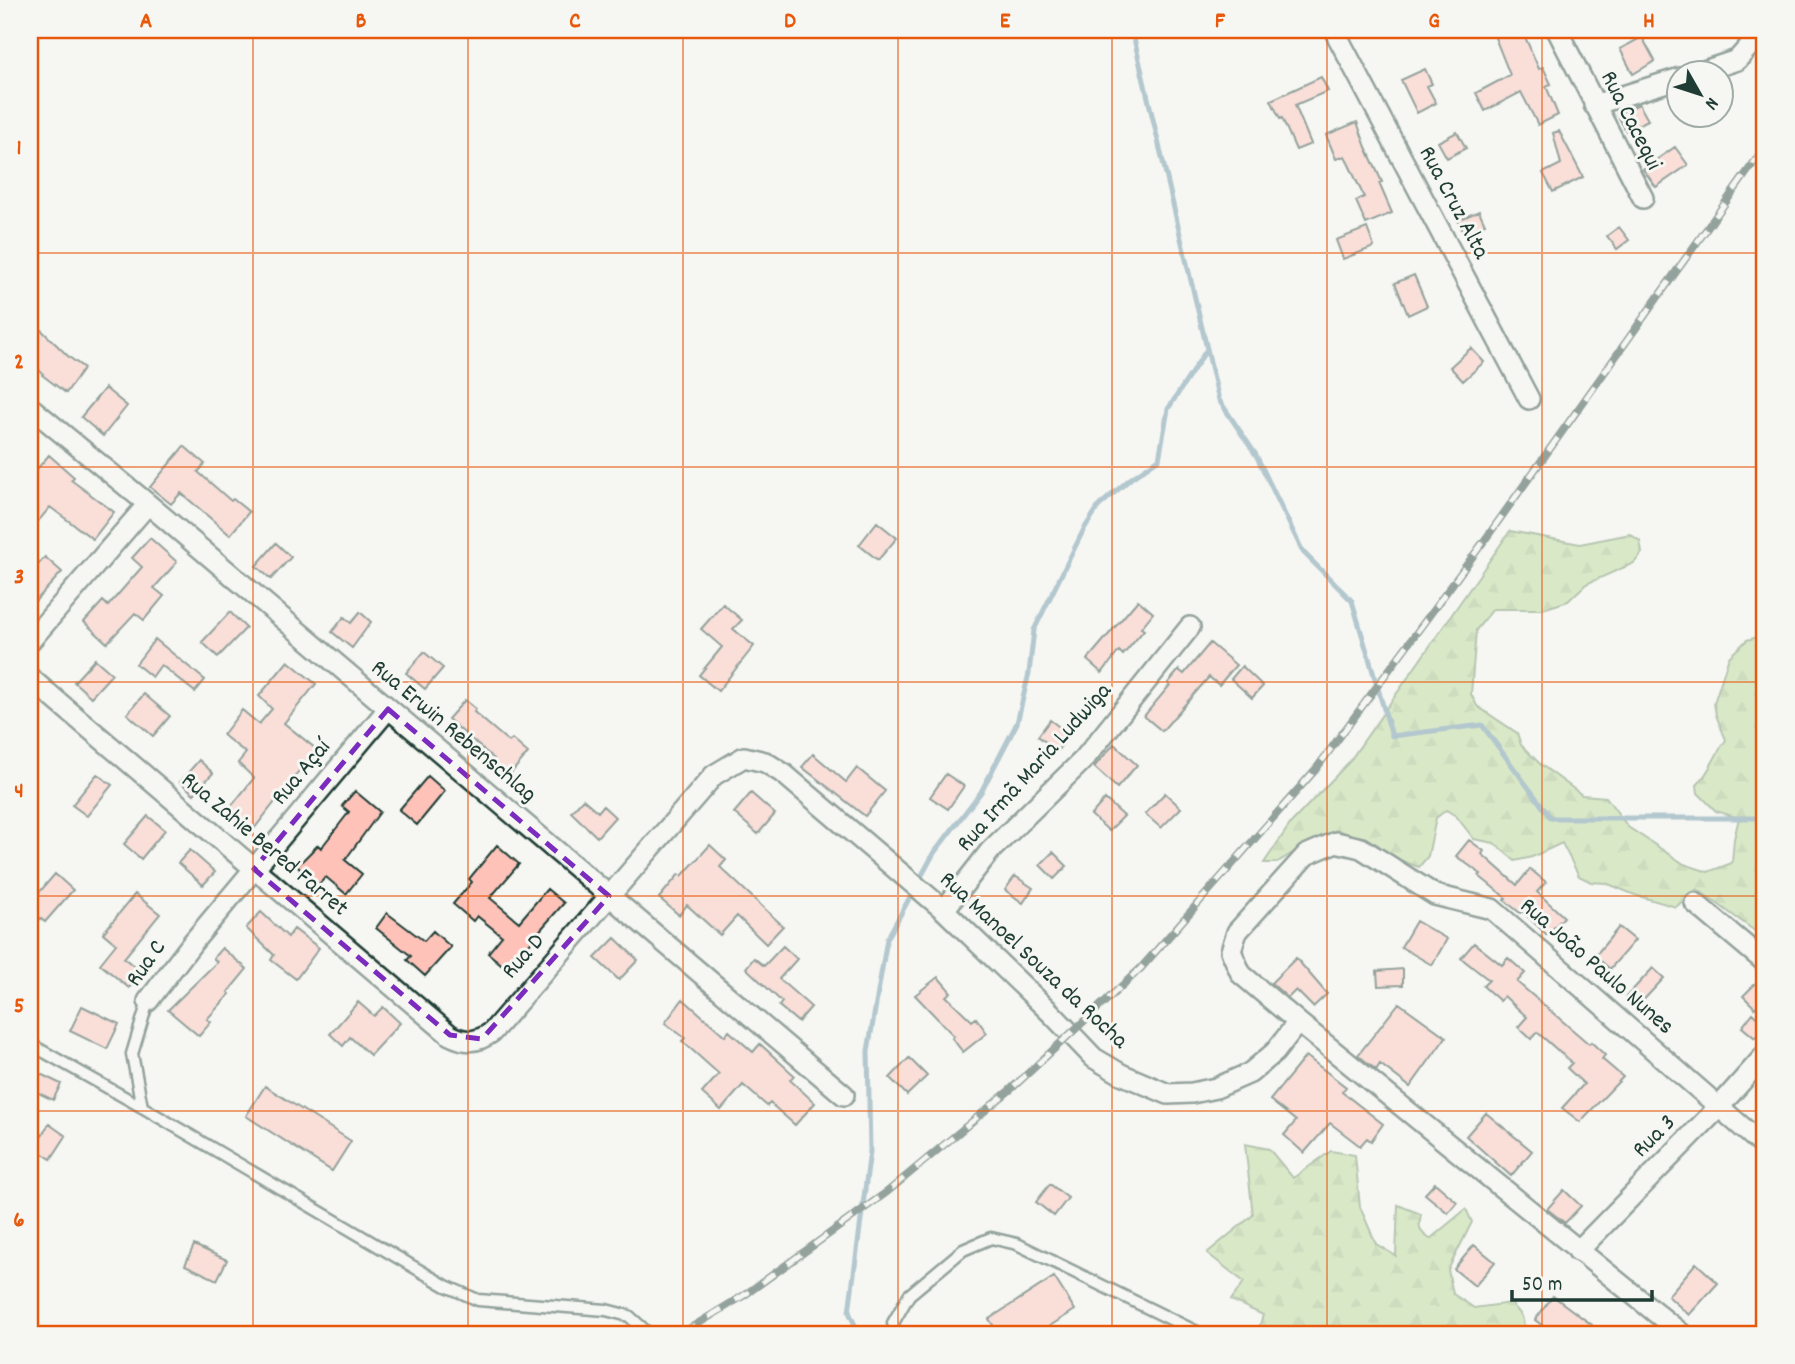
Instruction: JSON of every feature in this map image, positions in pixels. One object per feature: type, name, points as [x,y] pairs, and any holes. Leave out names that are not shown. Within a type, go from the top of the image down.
[{"type":"street","name":"Rua Cruz Alta","points":[[1334,30],[1529,399]]},
{"type":"street","name":"Rua Cacequi","points":[[1556,30],[1643,198]]},
{"type":"street","points":[[1736,60],[1764,30]]},
{"type":"street","points":[[1594,105],[1666,82]]},
{"type":"street","name":"Rua Erwin Rebenschlag","points":[[30,407],[844,1095]]},
{"type":"street","points":[[30,641],[148,504]]},
{"type":"street","name":"Rua Irmã Maria Ludwiga","points":[[944,910],[990,851],[1084,759],[1190,627]]},
{"type":"street","name":"Rua Zahie Bered Farret","points":[[30,678],[450,1035],[471,1042]]},
{"type":"street","name":"Rua Açaí","points":[[254,869],[388,709]]},
{"type":"street","name":"Rua Manoel Souza da Rocha","points":[[609,896],[714,775],[744,757],[765,762],[784,774],[944,910],[1094,1058],[1121,1074],[1168,1094],[1192,1093],[1216,1087],[1250,1073],[1275,1052],[1298,1022]]},
{"type":"street","name":"Rua João Paulo Nunes","points":[[1298,1022],[1241,974],[1231,951],[1237,932],[1306,855],[1336,842],[1361,848],[1435,895],[1492,909],[1765,1147]]},
{"type":"street","name":"Rua C","points":[[148,1002],[193,942],[254,869]]},
{"type":"street","name":"Rua D","points":[[471,1042],[492,1032],[609,896]]},
{"type":"street","points":[[1695,903],[1765,962]]},
{"type":"street","points":[[1298,1022],[1682,1334]]},
{"type":"street","name":"Rua 3","points":[[1578,1251],[1719,1107],[1765,1055]]},
{"type":"lane","name":"Rua C","points":[[142,1107],[132,1054],[148,1002]]},
{"type":"lane","points":[[30,1044],[446,1286],[478,1300],[606,1310],[629,1317],[649,1334]]},
{"type":"lane","points":[[896,1334],[893,1324],[909,1295],[963,1250],[991,1238],[1017,1244],[1201,1334]]},
{"type":"highlighted area","points":[[388,709],[609,896],[482,1039],[450,1035],[254,869]]},
{"type":"green space","points":[[1510,531],[1580,544],[1630,534],[1640,541],[1642,553],[1634,563],[1586,584],[1568,601],[1543,609],[1493,609],[1476,630],[1471,694],[1477,706],[1517,733],[1521,745],[1540,764],[1582,795],[1606,797],[1628,827],[1684,864],[1708,872],[1732,863],[1739,818],[1716,811],[1698,793],[1697,785],[1726,740],[1714,703],[1729,657],[1747,640],[1758,637],[1765,641],[1765,933],[1759,934],[1697,889],[1676,907],[1606,883],[1591,882],[1579,876],[1562,843],[1532,857],[1515,861],[1494,843],[1474,839],[1456,816],[1446,810],[1436,818],[1428,856],[1419,867],[1396,859],[1375,843],[1349,836],[1321,836],[1276,863],[1264,863],[1291,823],[1349,762]]},
{"type":"green space","points":[[1245,1144],[1269,1149],[1293,1178],[1331,1151],[1355,1155],[1360,1207],[1376,1244],[1396,1256],[1398,1205],[1421,1214],[1420,1229],[1430,1239],[1466,1209],[1472,1222],[1448,1270],[1453,1294],[1474,1308],[1511,1303],[1522,1316],[1526,1334],[1257,1334],[1263,1315],[1231,1300],[1244,1282],[1207,1253],[1253,1215]]},
{"type":"building","points":[[1492,30],[1522,30],[1539,69],[1543,67],[1551,84],[1546,86],[1558,115],[1538,125],[1521,92],[1485,111],[1476,93],[1510,75]]},
{"type":"building","points":[[1642,37],[1655,61],[1633,74],[1620,49]]},
{"type":"building","points":[[1425,69],[1432,84],[1427,86],[1436,103],[1417,113],[1401,80]]},
{"type":"building","points":[[1321,77],[1328,91],[1295,105],[1311,144],[1296,150],[1271,100]]},
{"type":"building","points":[[1639,104],[1648,120],[1626,131],[1617,114]]},
{"type":"building","points":[[1357,122],[1392,213],[1366,224],[1356,201],[1364,197],[1345,156],[1336,159],[1326,135]]},
{"type":"building","points":[[1559,131],[1583,177],[1553,192],[1543,173],[1561,164],[1553,133]]},
{"type":"building","points":[[1457,132],[1466,148],[1447,158],[1438,142]]},
{"type":"building","points":[[1675,147],[1688,165],[1656,187],[1643,169]]},
{"type":"building","points":[[1479,211],[1485,224],[1464,234],[1458,220]]},
{"type":"building","points":[[1619,227],[1629,240],[1617,249],[1607,236]]},
{"type":"building","points":[[1367,228],[1374,247],[1343,259],[1336,240]]},
{"type":"building","points":[[1414,275],[1427,306],[1408,315],[1395,283]]},
{"type":"building","points":[[30,319],[84,368],[66,393],[42,375],[30,361]]},
{"type":"building","points":[[1471,348],[1484,362],[1463,381],[1450,367]]},
{"type":"building","points":[[105,388],[127,406],[103,436],[81,417]]},
{"type":"building","points":[[184,446],[205,464],[198,472],[231,501],[233,499],[249,512],[230,535],[181,493],[171,504],[150,487]]},
{"type":"building","points":[[49,455],[74,477],[71,480],[114,512],[93,539],[50,507],[30,531],[30,477]]},
{"type":"building","points":[[877,522],[897,538],[878,560],[859,545]]},
{"type":"building","points":[[150,538],[177,562],[154,588],[164,596],[144,620],[135,613],[107,643],[84,622],[103,601],[108,606],[142,567],[132,558]]},
{"type":"building","points":[[276,543],[291,557],[271,579],[256,566]]},
{"type":"building","points":[[45,557],[62,572],[30,607],[30,574]]},
{"type":"building","points":[[1138,600],[1153,613],[1141,628],[1144,630],[1123,655],[1119,651],[1102,673],[1087,660]]},
{"type":"building","points":[[723,604],[742,620],[733,629],[754,646],[718,691],[699,675],[722,647],[701,629]]},
{"type":"building","points":[[230,612],[246,628],[218,657],[202,642]]},
{"type":"building","points":[[360,612],[371,622],[352,648],[332,632],[344,617],[351,623]]},
{"type":"building","points":[[155,639],[205,680],[195,692],[161,665],[152,677],[136,664]]},
{"type":"building","points":[[1210,643],[1236,665],[1219,685],[1209,677],[1162,731],[1144,716],[1179,670],[1184,674]]},
{"type":"building","points":[[424,652],[443,668],[425,689],[406,673]]},
{"type":"building","points":[[95,659],[112,674],[91,697],[74,682]]},
{"type":"building","points":[[288,661],[316,684],[284,723],[316,749],[250,834],[225,814],[254,778],[238,763],[246,753],[223,735],[242,710],[259,724],[272,709],[259,696]]},
{"type":"building","points":[[1242,666],[1263,686],[1252,698],[1231,679]]},
{"type":"building","points":[[144,694],[170,716],[153,736],[127,714]]},
{"type":"building","points":[[465,700],[476,709],[474,712],[509,742],[512,739],[528,753],[506,779],[490,765],[494,759],[448,719]]},
{"type":"building","points":[[1050,720],[1070,735],[1057,751],[1038,736]]},
{"type":"building","points":[[1114,744],[1137,765],[1117,788],[1094,767]]},
{"type":"building","points":[[813,754],[846,782],[857,768],[885,791],[865,816],[802,767]]},
{"type":"building","points":[[199,760],[213,773],[194,794],[180,782]]},
{"type":"building","points":[[97,774],[112,785],[87,816],[72,805]]},
{"type":"building","points":[[946,774],[964,786],[948,809],[930,797]]},
{"type":"building","points":[[428,776],[445,791],[417,825],[399,810]]},
{"type":"building","points":[[355,791],[380,812],[345,860],[362,874],[346,894],[326,877],[317,886],[297,866],[318,845],[321,848],[349,812],[342,806]]},
{"type":"building","points":[[751,793],[775,814],[758,834],[734,813]]},
{"type":"building","points":[[1165,793],[1181,808],[1161,828],[1145,814]]},
{"type":"building","points":[[583,799],[598,812],[603,806],[615,817],[597,837],[571,812]]},
{"type":"building","points":[[1105,799],[1124,816],[1109,831],[1091,815]]},
{"type":"building","points":[[148,816],[165,830],[141,859],[124,844]]},
{"type":"building","points":[[1469,840],[1484,851],[1482,854],[1517,885],[1530,869],[1546,882],[1537,892],[1564,917],[1547,935],[1522,911],[1520,913],[1504,900],[1506,898],[1479,876],[1481,874],[1456,856]]},
{"type":"building","points":[[497,845],[519,864],[490,898],[519,922],[547,889],[564,903],[521,955],[524,958],[512,973],[488,953],[502,936],[477,916],[473,921],[453,904],[472,882],[469,879]]},
{"type":"building","points":[[710,845],[726,860],[720,867],[783,926],[766,944],[737,916],[720,935],[687,905],[679,915],[659,898],[679,874],[682,876]]},
{"type":"building","points":[[190,850],[215,872],[203,885],[178,863]]},
{"type":"building","points":[[1053,852],[1067,866],[1054,879],[1040,865]]},
{"type":"building","points":[[55,874],[73,890],[45,922],[40,918],[30,931],[30,903]]},
{"type":"building","points":[[1015,876],[1033,888],[1023,903],[1005,890]]},
{"type":"building","points":[[135,894],[160,914],[124,958],[141,972],[129,988],[100,964],[116,944],[103,933]]},
{"type":"building","points":[[261,912],[288,937],[294,929],[319,948],[296,979],[271,960],[274,955],[246,928]]},
{"type":"building","points":[[387,913],[424,941],[433,931],[451,947],[425,976],[407,960],[411,956],[376,928]]},
{"type":"building","points":[[1416,921],[1447,939],[1432,965],[1401,947]]},
{"type":"building","points":[[1619,927],[1635,940],[1610,969],[1595,956]]},
{"type":"building","points":[[615,938],[638,960],[619,980],[595,958]]},
{"type":"building","points":[[1474,943],[1502,965],[1508,958],[1525,973],[1517,982],[1589,1044],[1591,1042],[1605,1055],[1602,1059],[1623,1077],[1580,1122],[1562,1108],[1584,1084],[1567,1068],[1572,1063],[1537,1032],[1531,1039],[1518,1027],[1527,1017],[1504,996],[1500,1001],[1483,986],[1489,980],[1461,958]]},
{"type":"building","points":[[783,946],[797,959],[779,979],[811,1007],[798,1022],[779,1006],[782,1002],[746,968],[754,958],[764,966]]},
{"type":"building","points":[[222,948],[247,969],[228,992],[230,994],[207,1019],[211,1022],[199,1036],[168,1010],[217,962],[213,958]]},
{"type":"building","points":[[1296,958],[1327,994],[1313,1007],[1296,990],[1288,998],[1271,983]]},
{"type":"building","points":[[1653,968],[1664,978],[1637,1007],[1626,997]]},
{"type":"building","points":[[1403,969],[1403,985],[1378,986],[1377,971]]},
{"type":"building","points":[[1765,974],[1765,996],[1755,1008],[1743,996]]},
{"type":"building","points":[[938,977],[951,992],[946,996],[972,1021],[976,1018],[987,1033],[963,1052],[952,1038],[954,1036],[915,995]]},
{"type":"building","points":[[683,999],[725,1036],[729,1031],[753,1052],[760,1044],[794,1075],[790,1080],[815,1103],[795,1125],[770,1103],[767,1106],[743,1085],[721,1110],[702,1093],[719,1074],[682,1041],[685,1038],[665,1023]]},
{"type":"building","points":[[358,1002],[374,1016],[383,1007],[400,1023],[370,1055],[350,1037],[343,1046],[330,1034]]},
{"type":"building","points":[[1399,1003],[1446,1037],[1410,1087],[1380,1064],[1376,1070],[1358,1055]]},
{"type":"building","points":[[82,1006],[119,1024],[107,1049],[70,1031]]},
{"type":"building","points":[[1753,1013],[1765,1024],[1755,1038],[1742,1027]]},
{"type":"building","points":[[1306,1056],[1346,1087],[1342,1092],[1383,1124],[1371,1141],[1367,1138],[1360,1146],[1330,1123],[1304,1153],[1284,1135],[1296,1121],[1270,1100]]},
{"type":"building","points":[[909,1058],[927,1076],[907,1095],[890,1078]]},
{"type":"building","points":[[30,1069],[61,1084],[53,1100],[30,1089]]},
{"type":"building","points":[[265,1086],[351,1141],[332,1171],[246,1116]]},
{"type":"building","points":[[1486,1113],[1532,1151],[1511,1176],[1466,1136]]},
{"type":"building","points":[[49,1124],[66,1136],[51,1159],[34,1148]]},
{"type":"building","points":[[1435,1183],[1457,1202],[1448,1213],[1425,1194]]},
{"type":"building","points":[[1050,1184],[1068,1198],[1054,1216],[1036,1202]]},
{"type":"building","points":[[1564,1190],[1581,1206],[1565,1223],[1547,1209]]},
{"type":"building","points":[[194,1245],[227,1260],[217,1280],[185,1265]]},
{"type":"building","points":[[1474,1245],[1495,1262],[1475,1286],[1454,1269]]},
{"type":"building","points":[[1696,1263],[1718,1283],[1689,1315],[1668,1296]]},
{"type":"building","points":[[1054,1277],[1075,1310],[1037,1334],[999,1334],[989,1319]]},
{"type":"building","points":[[1553,1296],[1592,1325],[1585,1334],[1571,1334],[1560,1326],[1554,1334],[1535,1320]]},
{"type":"waterway","points":[[1132,30],[1219,400],[1256,455],[1303,552],[1352,601],[1392,736],[1482,725],[1551,818],[1765,818]]},
{"type":"waterway","points":[[859,1334],[849,1312],[870,1151],[868,1051],[887,939],[934,853],[981,792],[1017,723],[1029,673],[1034,630],[1084,529],[1099,506],[1130,479],[1159,459],[1168,409],[1207,349]]},
{"type":"railway","points":[[681,1334],[746,1294],[887,1192],[1010,1090],[1141,968],[1316,769],[1487,537],[1765,147]]}]
